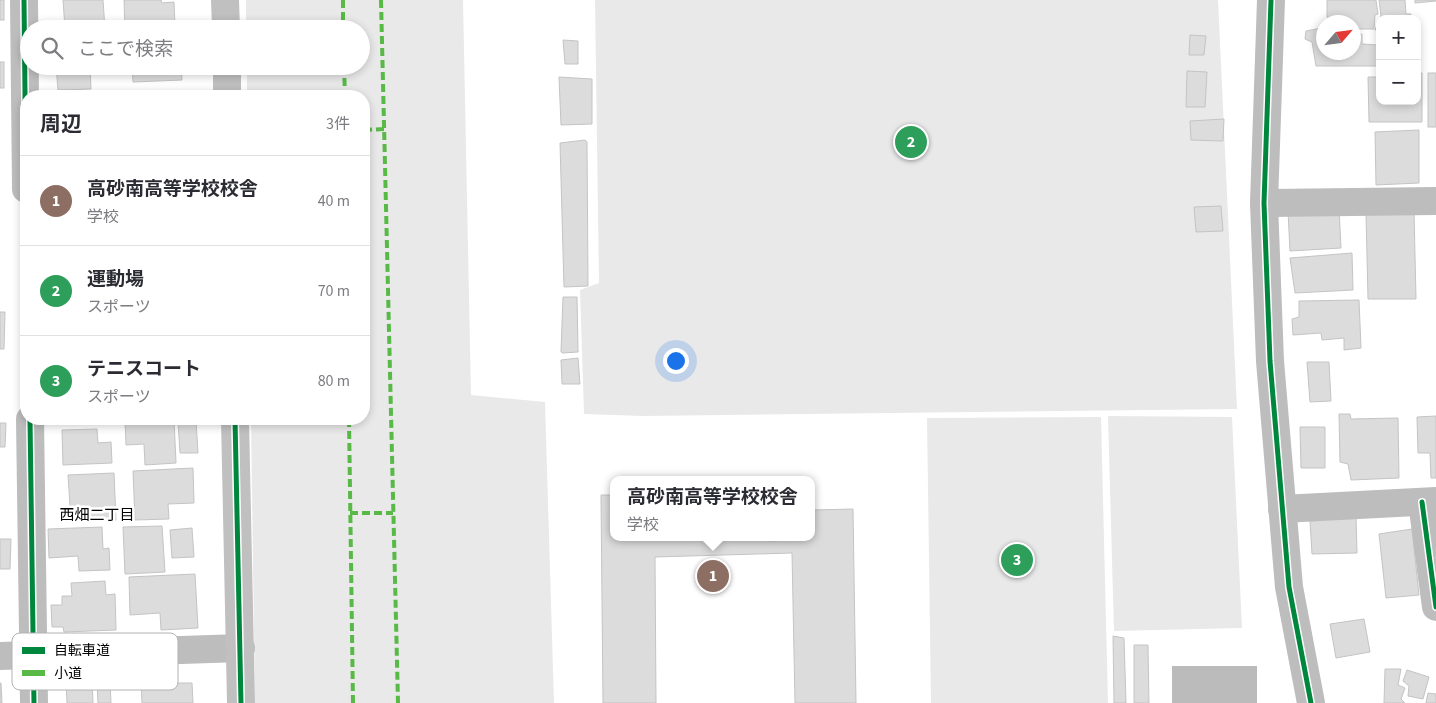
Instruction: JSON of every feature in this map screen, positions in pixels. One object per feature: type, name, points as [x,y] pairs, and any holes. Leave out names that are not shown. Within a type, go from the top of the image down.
[{"type":"street","points":[[24,0],[24,20]]},
{"type":"street","points":[[225,0],[226,20]]},
{"type":"street","points":[[1271,0],[1264,203],[1270,361],[1289,587],[1311,703]]},
{"type":"street","points":[[25,75],[25,90]]},
{"type":"street","points":[[227,75],[228,90]]},
{"type":"street","points":[[1264,203],[1436,201]]},
{"type":"street","points":[[30,425],[33,633]]},
{"type":"street","points":[[235,425],[241,703]]},
{"type":"street","points":[[1282,509],[1429,502],[1436,607]]},
{"type":"street","points":[[178,650],[240,648]]},
{"type":"street","points":[[34,690],[34,703]]},
{"type":"shaded area","points":[[246,0],[463,0],[471,395],[545,402],[554,703],[255,703],[251,425],[370,425],[370,90],[247,90],[247,75],[370,75],[370,20],[246,20]]},
{"type":"shaded area","points":[[595,0],[1218,0],[1237,409],[643,416],[584,414],[580,290],[599,283]]},
{"type":"shaded area","points":[[1108,416],[1232,417],[1242,628],[1114,631]]},
{"type":"shaded area","points":[[1101,417],[1108,703],[931,703],[927,418]]},
{"type":"shaded area","points":[[1172,666],[1257,666],[1257,703],[1172,703]]},
{"type":"building","points":[[0,0],[4,0],[4,20],[0,20]]},
{"type":"building","points":[[63,0],[103,0],[104,20],[64,20]]},
{"type":"building","points":[[124,0],[174,2],[175,20],[125,20]]},
{"type":"building","points":[[1327,0],[1376,0],[1378,14],[1375,15],[1374,29],[1361,29],[1361,15],[1327,15]]},
{"type":"building","points":[[1379,0],[1405,0],[1406,14],[1411,14],[1411,15],[1381,15]]},
{"type":"building","points":[[1415,0],[1436,0],[1436,1],[1415,3]]},
{"type":"building","points":[[1316,29],[1316,60],[1361,60],[1362,34],[1362,44],[1376,45],[1376,66],[1316,66],[1312,42],[1305,39],[1306,31]]},
{"type":"building","points":[[1190,35],[1206,36],[1204,55],[1189,55]]},
{"type":"building","points":[[563,40],[578,41],[578,64],[565,64]]},
{"type":"building","points":[[0,62],[4,62],[4,88],[0,88]]},
{"type":"building","points":[[1187,71],[1207,72],[1205,107],[1186,107]]},
{"type":"building","points":[[1422,73],[1422,122],[1369,122],[1368,77],[1376,77],[1376,105],[1421,105]]},
{"type":"building","points":[[1428,73],[1436,73],[1436,127],[1428,127]]},
{"type":"building","points":[[57,75],[90,75],[91,89],[58,90]]},
{"type":"building","points":[[133,75],[182,75],[182,80],[133,82]]},
{"type":"building","points":[[559,77],[592,79],[592,124],[561,125]]},
{"type":"building","points":[[1224,119],[1223,141],[1191,140],[1190,121]]},
{"type":"building","points":[[1419,130],[1419,183],[1376,185],[1375,132]]},
{"type":"building","points":[[585,140],[587,142],[588,286],[564,287],[560,143]]},
{"type":"building","points":[[1221,206],[1223,231],[1196,232],[1194,207]]},
{"type":"building","points":[[1339,208],[1341,248],[1290,251],[1288,211]]},
{"type":"building","points":[[1414,211],[1416,299],[1368,299],[1366,213]]},
{"type":"building","points":[[1352,253],[1353,290],[1295,293],[1290,258]]},
{"type":"building","points":[[563,297],[577,297],[578,352],[561,352]]},
{"type":"building","points":[[1359,300],[1361,348],[1344,350],[1344,338],[1322,340],[1321,333],[1293,335],[1292,319],[1299,317],[1299,301]]},
{"type":"building","points":[[0,312],[5,312],[4,349],[0,349]]},
{"type":"building","points":[[578,358],[580,384],[562,384],[561,360]]},
{"type":"building","points":[[1307,362],[1329,362],[1331,401],[1310,402]]},
{"type":"building","points":[[1339,414],[1350,414],[1351,419],[1398,418],[1399,478],[1351,480],[1348,464],[1340,462]]},
{"type":"building","points":[[1436,416],[1436,478],[1431,478],[1430,453],[1418,453],[1417,417]]},
{"type":"building","points":[[0,423],[6,423],[5,447],[0,447]]},
{"type":"building","points":[[125,425],[174,425],[176,463],[145,465],[144,444],[126,445]]},
{"type":"building","points":[[178,425],[196,425],[198,453],[180,453]]},
{"type":"building","points":[[1300,427],[1325,427],[1325,468],[1301,468]]},
{"type":"building","points":[[97,429],[98,443],[111,442],[112,463],[63,465],[62,430]]},
{"type":"building","points":[[193,468],[194,503],[168,504],[169,519],[135,520],[133,471]]},
{"type":"building","points":[[114,473],[116,520],[71,521],[68,475]]},
{"type":"building","points":[[601,495],[610,495],[610,541],[815,541],[815,510],[853,509],[856,703],[795,703],[792,553],[655,557],[656,703],[603,703]]},
{"type":"building","points":[[1356,517],[1357,553],[1312,554],[1310,521]]},
{"type":"building","points":[[162,526],[165,572],[125,574],[123,527]]},
{"type":"building","points":[[102,527],[103,549],[109,548],[110,570],[79,571],[78,556],[49,558],[48,529]]},
{"type":"building","points":[[192,528],[194,557],[172,558],[170,530]]},
{"type":"building","points":[[1412,529],[1419,595],[1386,598],[1379,534]]},
{"type":"building","points":[[0,539],[11,539],[10,569],[0,569]]},
{"type":"building","points":[[195,574],[198,628],[161,630],[160,613],[130,615],[129,577]]},
{"type":"building","points":[[105,581],[106,595],[115,594],[116,630],[64,632],[63,627],[52,627],[51,605],[62,605],[62,596],[72,596],[71,583]]},
{"type":"building","points":[[1364,619],[1370,652],[1336,658],[1330,624]]},
{"type":"building","points":[[1113,636],[1124,638],[1126,703],[1114,703]]},
{"type":"building","points":[[1134,645],[1148,645],[1149,703],[1134,703]]},
{"type":"building","points":[[1385,669],[1401,669],[1398,685],[1405,688],[1401,699],[1405,703],[1384,703]]},
{"type":"building","points":[[1407,670],[1429,677],[1423,699],[1408,696],[1409,686],[1403,681]]},
{"type":"building","points":[[1,683],[2,703],[0,703]]},
{"type":"building","points":[[178,683],[192,683],[193,703],[142,703],[141,690],[178,690]]},
{"type":"building","points":[[66,690],[92,690],[93,703],[67,703]]},
{"type":"building","points":[[97,690],[110,690],[111,703],[98,703]]},
{"type":"building","points":[[1428,693],[1436,694],[1436,703],[1426,703]]},
{"type":"marked path","points":[[343,0],[343,20]]},
{"type":"marked path","points":[[381,0],[398,703]]},
{"type":"marked path","points":[[344,75],[345,90]]},
{"type":"marked path","points":[[370,130],[384,129]]},
{"type":"marked path","points":[[349,425],[353,703]]},
{"type":"marked path","points":[[350,513],[393,513]]},
{"type":"cycle path","points":[[24,0],[24,20]]},
{"type":"cycle path","points":[[1271,0],[1264,203],[1270,361],[1289,587],[1311,703]]},
{"type":"cycle path","points":[[25,75],[25,90]]},
{"type":"cycle path","points":[[30,425],[33,633]]},
{"type":"cycle path","points":[[235,425],[241,703]]},
{"type":"cycle path","points":[[1422,502],[1436,607]]},
{"type":"cycle path","points":[[34,690],[34,703]]},
{"type":"place","name":"運動場","points":[[911,142]]},
{"type":"place","name":"テニスコート","points":[[1017,560]]},
{"type":"place","name":"高砂南高等学校校舎","points":[[713,576]]},
{"type":"district","name":"西畑二丁目","points":[[97,515]]}]
